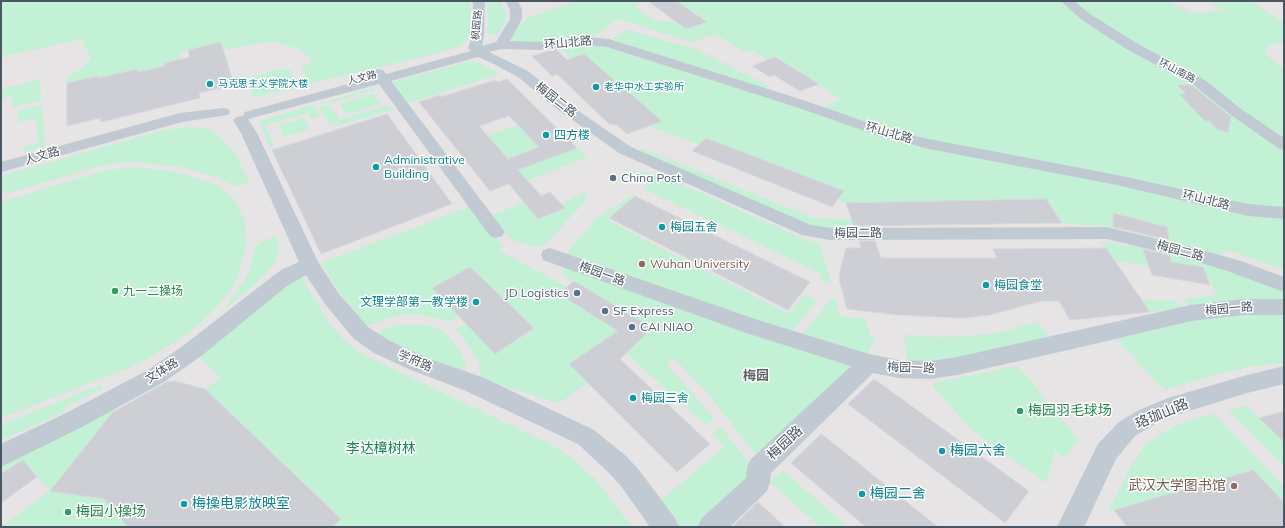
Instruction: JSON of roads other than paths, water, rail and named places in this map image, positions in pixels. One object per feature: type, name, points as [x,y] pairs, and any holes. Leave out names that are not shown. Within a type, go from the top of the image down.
[{"type":"street","name":"枫园路","points":[[477,51],[479,1]]},
{"type":"street","points":[[501,45],[516,19],[516,10],[512,1]]},
{"type":"street","name":"环山南路","points":[[1067,1],[1086,16],[1132,47],[1200,83],[1236,112],[1284,145]]},
{"type":"street","name":"环山北路","points":[[381,76],[501,45],[532,46],[587,40],[609,43],[801,104],[888,134],[929,144],[1176,193],[1248,210],[1284,213]]},
{"type":"street","name":"梅园二路","points":[[477,51],[523,74],[574,114],[625,150],[808,231],[837,234],[1103,233],[1187,252],[1234,266],[1284,285]]},
{"type":"street","points":[[381,76],[496,232]]},
{"type":"street","name":"人文路","points":[[1,167],[180,118],[240,111],[381,76]]},
{"type":"street","name":"学府路","points":[[240,111],[300,246],[325,288],[344,315],[366,338],[419,364],[474,384],[586,437],[630,478],[666,527]]},
{"type":"street","name":"梅园一路","points":[[550,255],[734,321],[869,363],[900,369],[931,370],[944,368],[1077,340],[1191,313],[1243,307],[1284,307]]},
{"type":"street","name":"文体路","points":[[1,456],[74,420],[156,376],[192,351],[280,281],[310,264]]},
{"type":"street","name":"梅园路","points":[[711,527],[758,483],[759,468],[869,363]]},
{"type":"street","name":"珞珈山路","points":[[1070,527],[1084,502],[1107,452],[1127,429],[1147,416],[1168,408],[1247,384],[1284,375]]},
{"type":"place","name":"马克思主义学院大楼","points":[[210,84]]},
{"type":"place","name":"老华中水工实验所","points":[[596,87]]},
{"type":"place","name":"四方楼","points":[[546,135]]},
{"type":"place","name":"Administrative Building","points":[[376,167]]},
{"type":"place","name":"China Post","points":[[613,178]]},
{"type":"place","name":"梅园五舍","points":[[662,227]]},
{"type":"place","name":"Wuhan University","points":[[642,264]]},
{"type":"place","name":"梅园食堂","points":[[986,285]]},
{"type":"place","name":"九一二操场","points":[[115,291]]},
{"type":"place","name":"JD Logistics","points":[[577,293]]},
{"type":"place","name":"文理学部第一教学楼","points":[[476,302]]},
{"type":"place","name":"SF Express","points":[[605,311]]},
{"type":"place","name":"CAI NIAO","points":[[632,327]]},
{"type":"place","name":"梅园三舍","points":[[633,398]]},
{"type":"place","name":"梅园羽毛球场","points":[[1020,411]]},
{"type":"place","name":"梅园六舍","points":[[942,451]]},
{"type":"place","name":"武汉大学图书馆","points":[[1234,486]]},
{"type":"place","name":"梅园二舍","points":[[862,494]]},
{"type":"place","name":"梅操电影放映室","points":[[184,504]]},
{"type":"place","name":"梅园小操场","points":[[68,512]]},
{"type":"district","name":"梅园","points":[[756,376]]},
{"type":"park label","name":"李达樟树林","points":[[381,449]]}]
